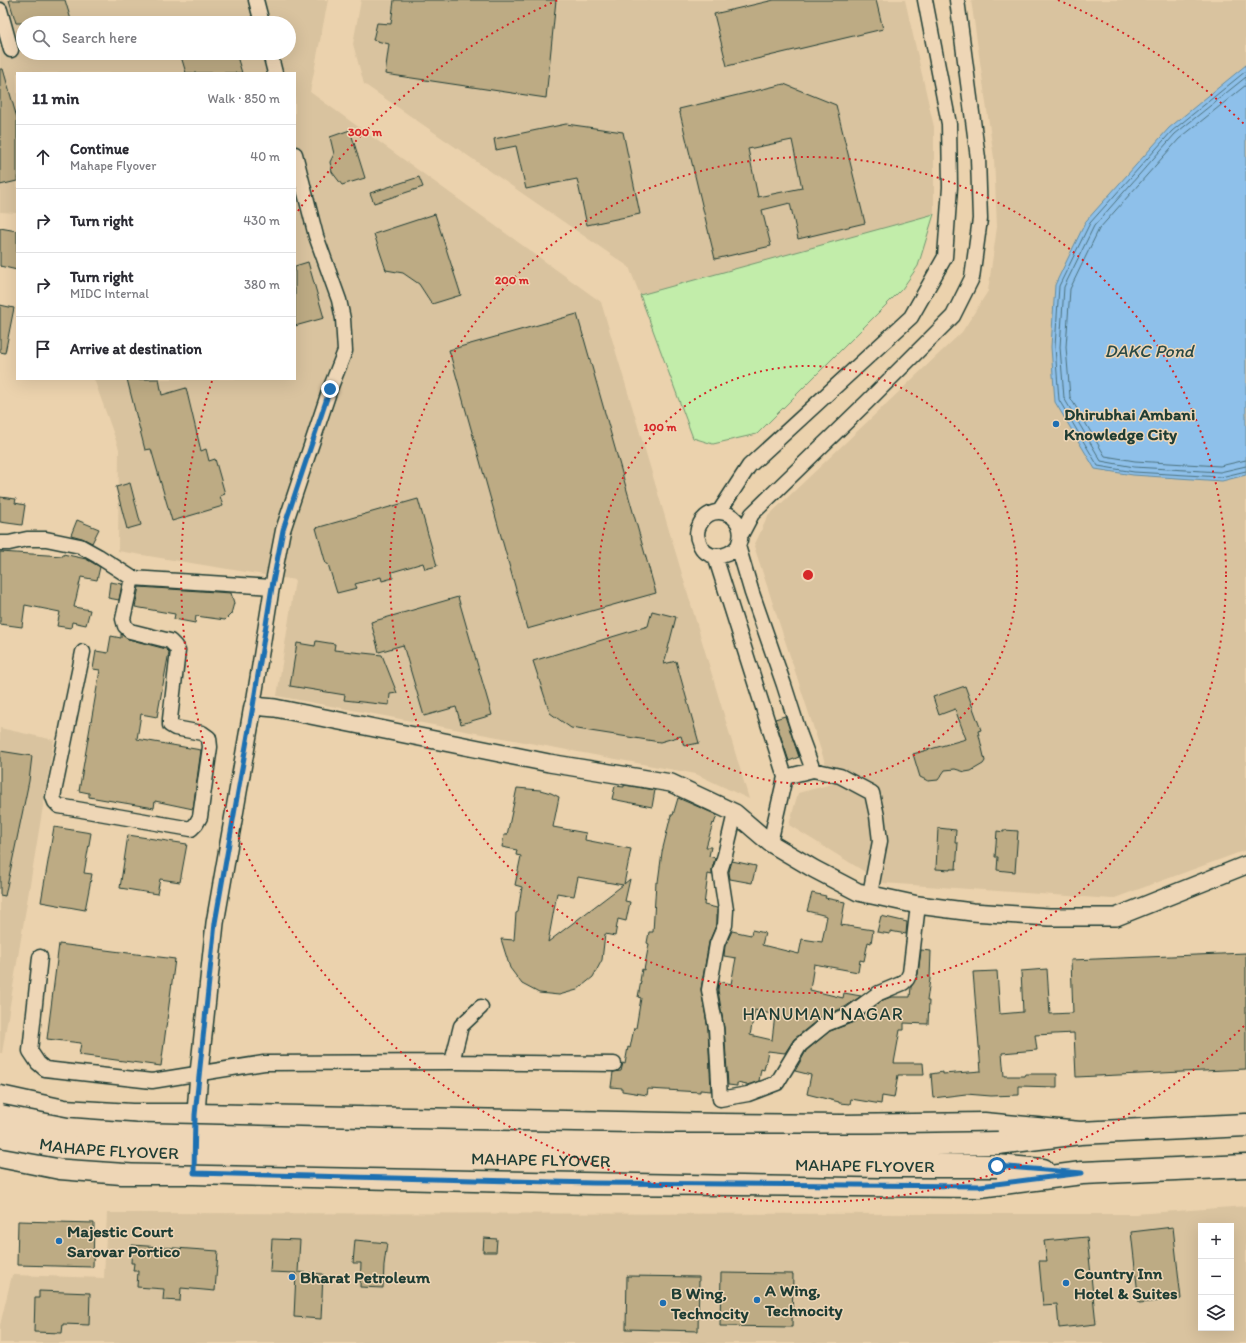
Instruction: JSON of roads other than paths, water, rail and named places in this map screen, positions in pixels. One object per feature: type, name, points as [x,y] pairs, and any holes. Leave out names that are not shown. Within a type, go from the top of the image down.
[{"type":"main road","points":[[0,1097],[64,1111],[132,1115],[728,1125],[842,1126],[984,1124],[1080,1133],[1246,1125]]},
{"type":"main road","name":"MAHAPE FLYOVER","points":[[0,1116],[67,1129],[136,1134],[670,1145],[872,1145],[998,1143],[1080,1133]]},
{"type":"main road","name":"MAHAPE FLYOVER","points":[[0,1136],[61,1147],[133,1152],[880,1166],[997,1166],[1082,1173]]},
{"type":"main road","points":[[0,1156],[60,1168],[122,1173],[194,1173],[593,1183],[980,1186],[1082,1173],[1246,1166]]},
{"type":"street","points":[[256,0],[260,16]]},
{"type":"street","points":[[719,512],[749,466],[912,318],[945,257],[950,187],[949,124],[925,0]]},
{"type":"street","points":[[813,770],[752,593],[740,540],[740,526],[732,516],[719,512],[706,516],[698,528],[697,535],[699,542],[702,549],[708,553],[715,556],[722,556],[728,555],[734,551],[740,540],[752,514],[867,402],[952,316],[972,278],[980,219],[978,158],[956,0]]},
{"type":"street","points":[[0,10],[4,37],[11,50]]},
{"type":"street","points":[[272,60],[275,72]]},
{"type":"street","points":[[194,1173],[195,1115],[215,923],[272,587],[283,530],[330,389],[345,351],[343,319],[339,300],[316,236],[296,158]]},
{"type":"street","points":[[0,543],[9,543],[27,539],[46,539],[80,546],[132,578],[272,587]]},
{"type":"street","points":[[715,556],[785,777],[770,843]]},
{"type":"street","points":[[83,652],[53,797],[55,802],[59,806],[191,829],[200,817],[210,747],[209,738],[202,733],[175,728],[170,725],[178,651],[170,641],[130,630],[125,626],[123,619],[132,578]]},
{"type":"street","points":[[253,706],[275,708],[549,763],[671,783],[735,813],[770,843],[814,869],[858,892],[918,905],[972,912],[1049,916],[1116,917],[1246,865]]},
{"type":"street","points":[[785,777],[813,770],[840,776],[872,793],[880,841],[870,894]]},
{"type":"street","points":[[735,813],[726,855],[720,870],[726,910],[725,925],[717,944],[709,990],[716,1028],[720,1099],[748,1094],[777,1083],[800,1044],[826,1024],[849,1015],[879,993],[903,983],[910,973],[918,905]]},
{"type":"street","points":[[40,957],[30,1051],[38,1063],[45,1069],[152,1081],[264,1064],[452,1062],[614,1064]]},
{"type":"street","points":[[452,1062],[461,1026],[482,1007]]},
{"type":"water","name":"DAKC Pond","points":[[1246,65],[1246,475],[1222,481],[1133,475],[1095,469],[1055,402],[1051,347],[1055,285],[1086,221],[1169,128]]},
{"type":"place","name":"Dhirubhai Ambani Knowledge City","points":[[1056,424]]},
{"type":"place","name":"Majestic Court Sarovar Portico","points":[[59,1241]]},
{"type":"place","name":"Bharat Petroleum","points":[[292,1277]]},
{"type":"place","name":"Country Inn Hotel & Suites","points":[[1066,1283]]},
{"type":"place","name":"A Wing, Technocity","points":[[757,1300]]},
{"type":"place","name":"B Wing, Technocity","points":[[663,1303]]},
{"type":"district","name":"HANUMAN NAGAR","points":[[823,1014]]}]
